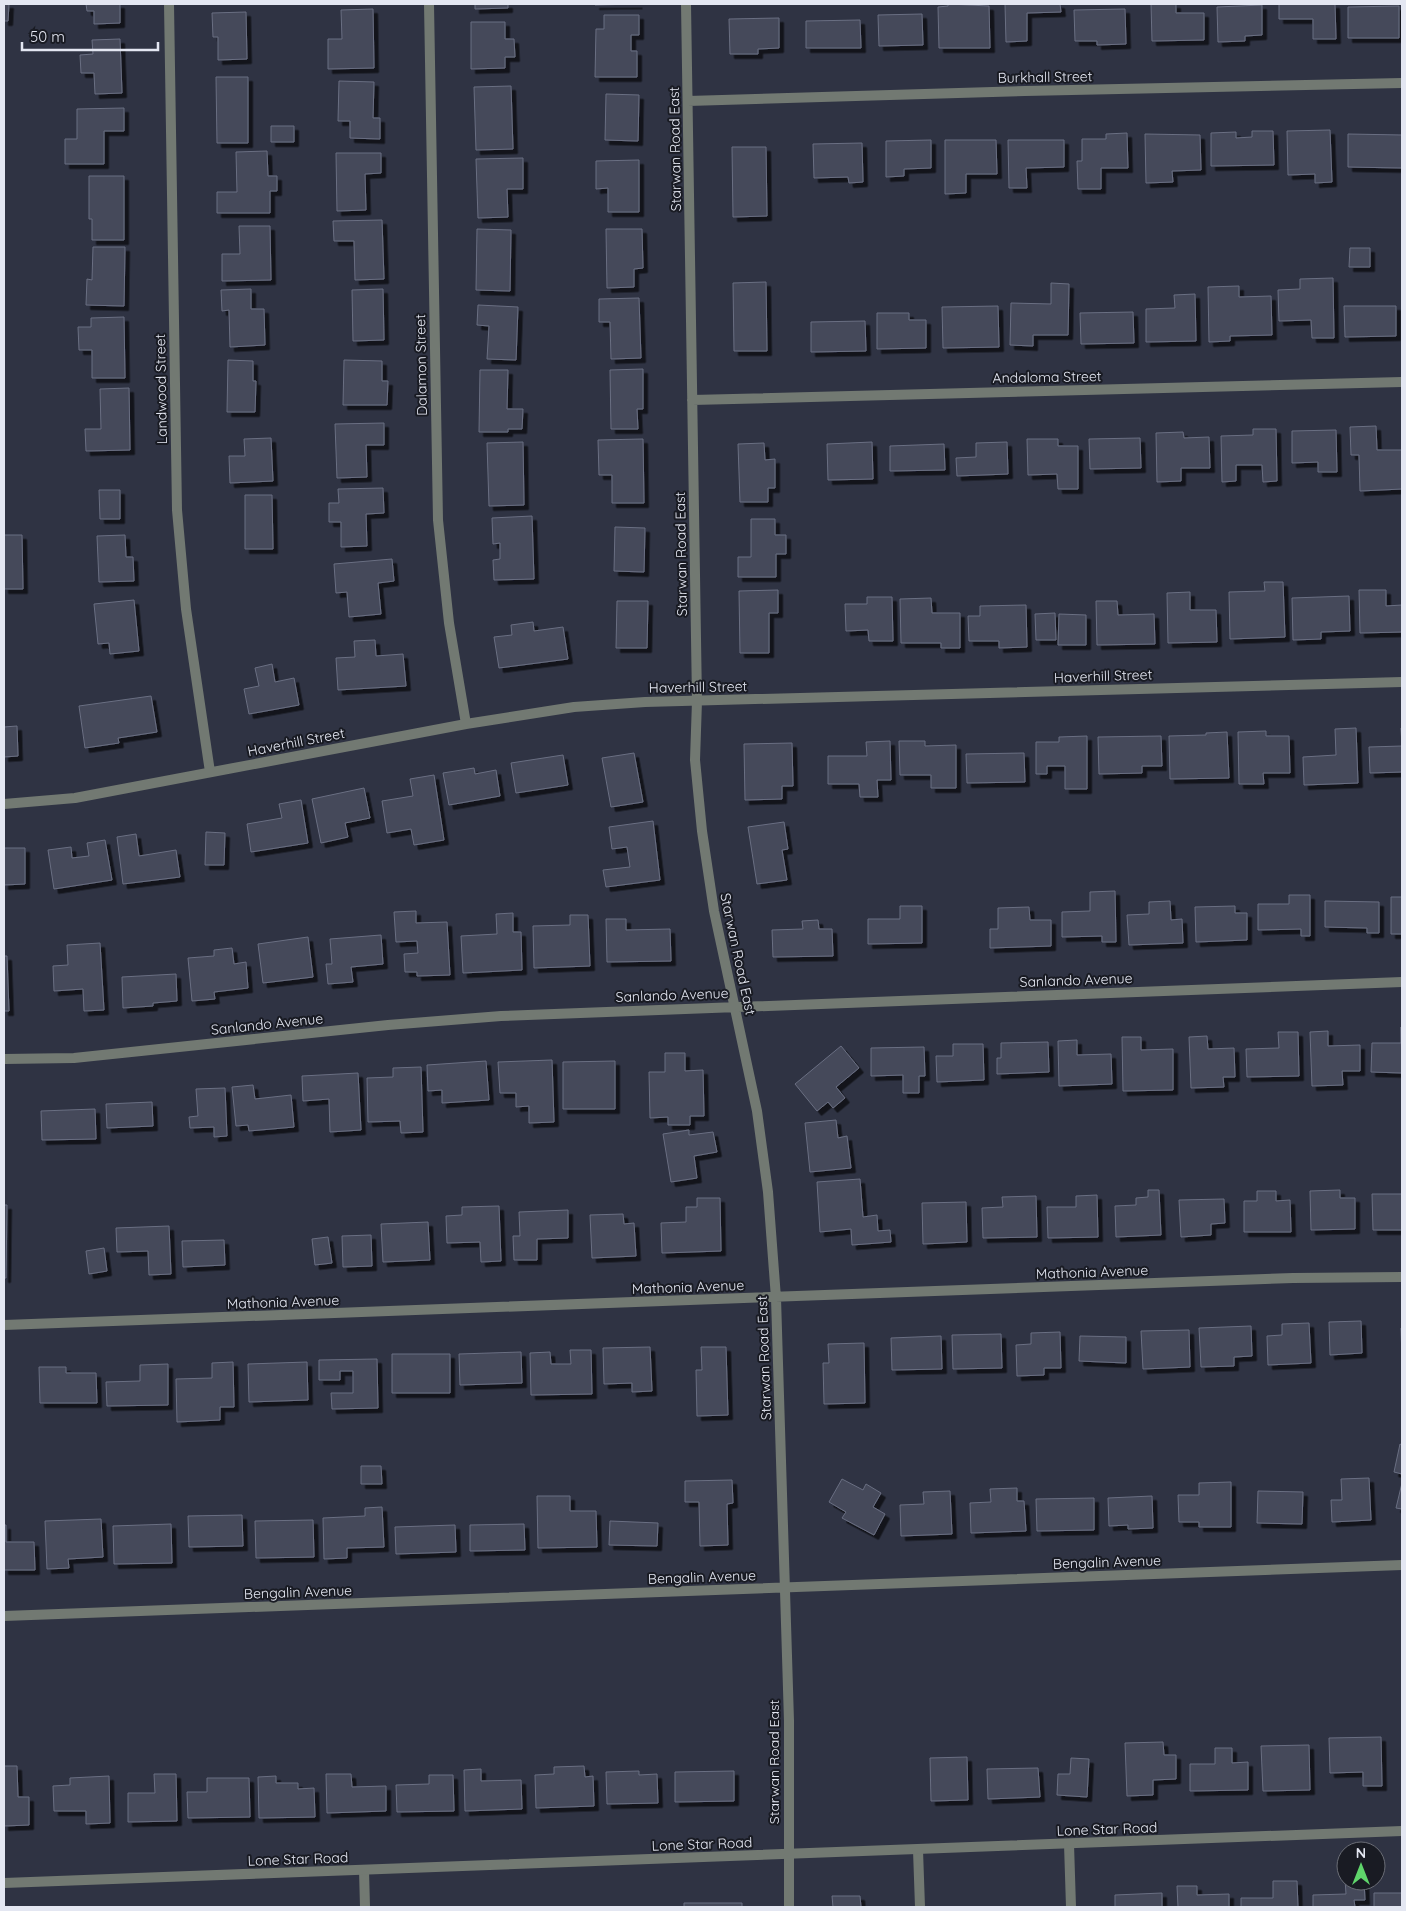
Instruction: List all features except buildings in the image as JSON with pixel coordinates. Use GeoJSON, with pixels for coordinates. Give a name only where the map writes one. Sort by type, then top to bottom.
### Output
{"type":"FeatureCollection","features":[{"type":"Feature","properties":{"kind":"street","name":"Landwood Street"},"geometry":{"type":"LineString","coordinates":[[170,4],[177,510],[186,609],[210,772]]}},
{"type":"Feature","properties":{"kind":"street","name":"Dalamon Street"},"geometry":{"type":"LineString","coordinates":[[429,4],[438,520],[449,623],[466,724]]}},
{"type":"Feature","properties":{"kind":"street","name":"Starwan Road East"},"geometry":{"type":"LineString","coordinates":[[686,4],[698,701],[695,760],[702,831],[714,911],[757,1111],[768,1192],[776,1298],[789,1721],[788,1907]]}},
{"type":"Feature","properties":{"kind":"street","name":"Burkhall Street"},"geometry":{"type":"LineString","coordinates":[[688,101],[1025,91],[1402,83]]}},
{"type":"Feature","properties":{"kind":"street","name":"Andaloma Street"},"geometry":{"type":"LineString","coordinates":[[692,400],[1402,382]]}},
{"type":"Feature","properties":{"kind":"street","name":"Haverhill Street"},"geometry":{"type":"LineString","coordinates":[[4,804],[75,798],[466,724],[574,707],[645,702],[1402,682]]}},
{"type":"Feature","properties":{"kind":"street","name":"Sanlando Avenue"},"geometry":{"type":"LineString","coordinates":[[4,1059],[74,1058],[388,1024],[501,1016],[1402,982]]}},
{"type":"Feature","properties":{"kind":"street","name":"Mathonia Avenue"},"geometry":{"type":"LineString","coordinates":[[4,1326],[1293,1278],[1402,1277]]}},
{"type":"Feature","properties":{"kind":"street","name":"Bengalin Avenue"},"geometry":{"type":"LineString","coordinates":[[4,1616],[1402,1565]]}},
{"type":"Feature","properties":{"kind":"street","name":"Lone Star Road"},"geometry":{"type":"LineString","coordinates":[[4,1883],[1402,1831]]}},
{"type":"Feature","properties":{"kind":"street"},"geometry":{"type":"LineString","coordinates":[[1070,1844],[1072,1907]]}},
{"type":"Feature","properties":{"kind":"street"},"geometry":{"type":"LineString","coordinates":[[918,1850],[920,1907]]}},
{"type":"Feature","properties":{"kind":"street"},"geometry":{"type":"LineString","coordinates":[[364,1870],[365,1907]]}}]}
